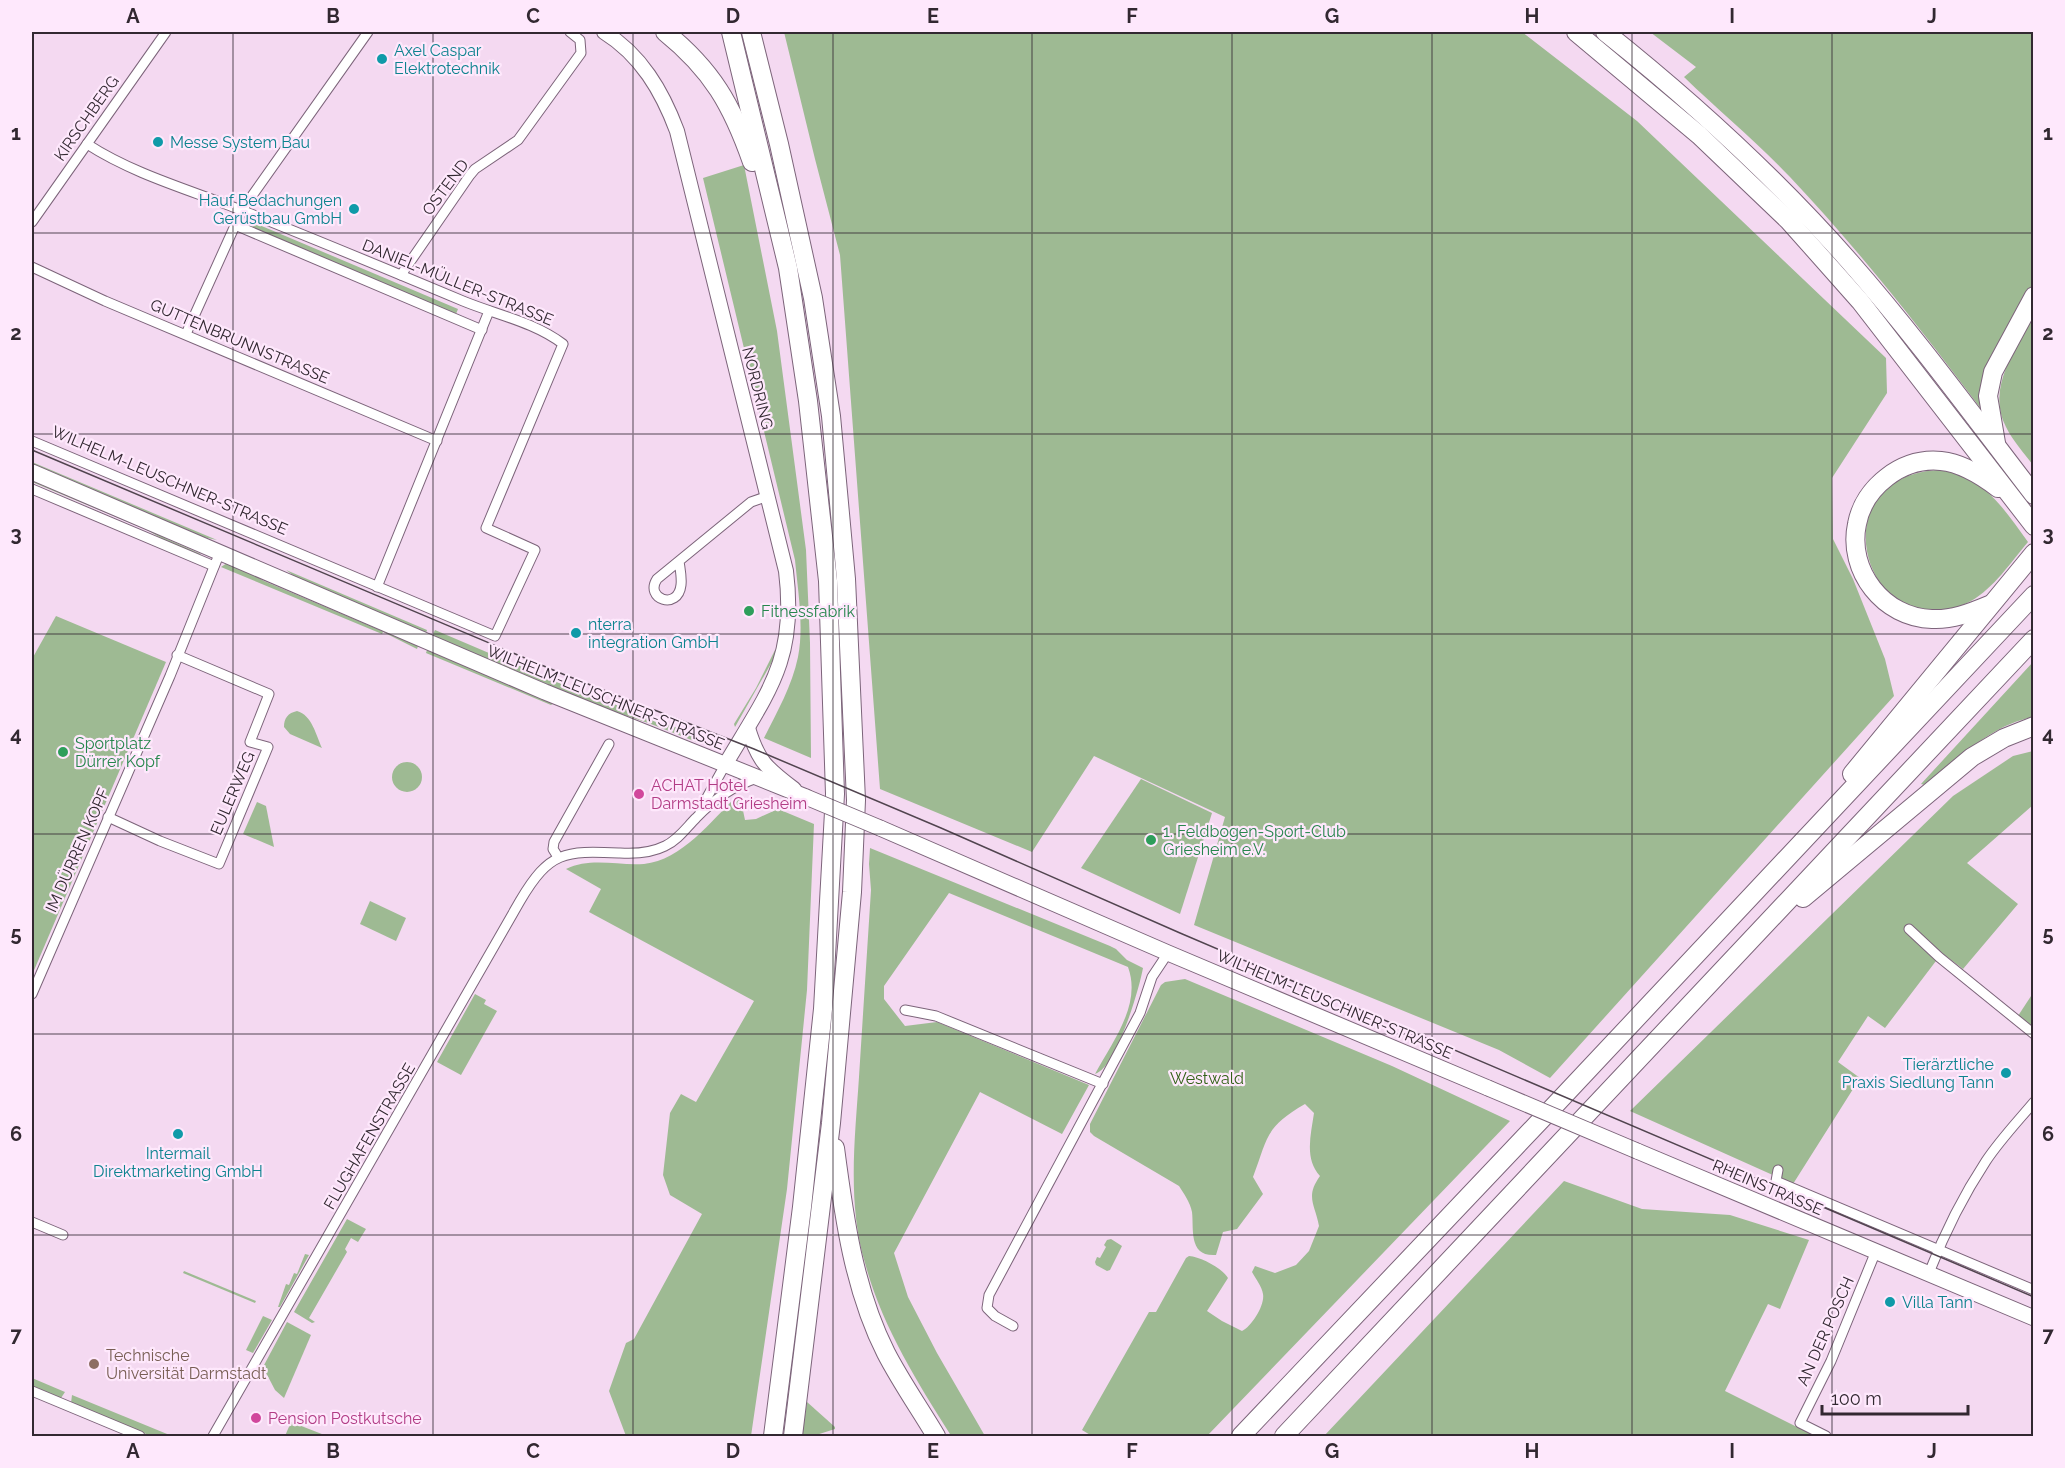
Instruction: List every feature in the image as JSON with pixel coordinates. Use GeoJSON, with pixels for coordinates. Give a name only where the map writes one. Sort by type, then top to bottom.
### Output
{"type":"FeatureCollection","features":[{"type":"Feature","properties":{"kind":"highway"},"geometry":{"type":"LineString","coordinates":[[665,32],[698,62],[725,98],[739,126],[788,268]]}},
{"type":"Feature","properties":{"kind":"highway"},"geometry":{"type":"LineString","coordinates":[[731,32],[788,268],[808,401],[828,581],[835,794],[823,1009],[802,1207],[773,1437]]}},
{"type":"Feature","properties":{"kind":"highway"},"geometry":{"type":"LineString","coordinates":[[751,32],[779,144],[813,298],[835,446],[846,579],[856,800],[852,892],[831,1123],[793,1437]]}},
{"type":"Feature","properties":{"kind":"highway"},"geometry":{"type":"LineString","coordinates":[[1576,32],[1700,135],[1796,228],[1860,301],[2034,526]]}},
{"type":"Feature","properties":{"kind":"highway"},"geometry":{"type":"LineString","coordinates":[[1605,32],[1736,143],[1797,204],[1885,302],[2031,491]]}},
{"type":"Feature","properties":{"kind":"highway"},"geometry":{"type":"LineString","coordinates":[[1997,447],[1989,408],[1990,383],[1999,360],[2034,296]]}},
{"type":"Feature","properties":{"kind":"highway"},"geometry":{"type":"LineString","coordinates":[[1989,605],[1962,616],[1942,619],[1918,618],[1896,610],[1876,594],[1863,574],[1857,555],[1856,525],[1869,496],[1883,480],[1904,467],[1929,461],[1941,461],[1967,468],[1987,479],[2015,502]]}},
{"type":"Feature","properties":{"kind":"highway"},"geometry":{"type":"LineString","coordinates":[[1810,835],[1857,768],[2034,553]]}},
{"type":"Feature","properties":{"kind":"highway"},"geometry":{"type":"LineString","coordinates":[[1241,1437],[2034,595]]}},
{"type":"Feature","properties":{"kind":"highway"},"geometry":{"type":"LineString","coordinates":[[1284,1437],[2034,639]]}},
{"type":"Feature","properties":{"kind":"highway"},"geometry":{"type":"LineString","coordinates":[[1746,945],[1972,757],[2004,738],[2034,726]]}},
{"type":"Feature","properties":{"kind":"highway"},"geometry":{"type":"LineString","coordinates":[[831,1123],[843,1208],[854,1264],[870,1314],[886,1353],[936,1437]]}},
{"type":"Feature","properties":{"kind":"main road","name":"NORDRING"},"geometry":{"type":"LineString","coordinates":[[604,32],[627,50],[652,78],[662,94],[677,131],[786,571],[789,623],[783,658],[764,702],[725,765]]}},
{"type":"Feature","properties":{"kind":"main road","name":"WILHELM-LEUSCHNER-STRASSE"},"geometry":{"type":"LineString","coordinates":[[32,472],[217,559],[806,797],[1482,1086]]}},
{"type":"Feature","properties":{"kind":"main road"},"geometry":{"type":"LineString","coordinates":[[748,728],[758,757],[773,773],[806,797]]}},
{"type":"Feature","properties":{"kind":"main road","name":"RHEINSTRASSE"},"geometry":{"type":"LineString","coordinates":[[1482,1086],[2034,1318]]}},
{"type":"Feature","properties":{"kind":"street","name":"KIRSCHBERG"},"geometry":{"type":"LineString","coordinates":[[32,222],[166,32]]}},
{"type":"Feature","properties":{"kind":"street"},"geometry":{"type":"LineString","coordinates":[[186,334],[242,210],[368,32]]}},
{"type":"Feature","properties":{"kind":"street","name":"OSTEND"},"geometry":{"type":"LineString","coordinates":[[401,275],[470,175],[484,162],[511,146],[523,133],[580,52],[580,40],[570,32]]}},
{"type":"Feature","properties":{"kind":"street","name":"DANIEL-MÜLLER-STRASSE"},"geometry":{"type":"LineString","coordinates":[[87,144],[111,158],[489,312],[538,328],[563,344],[486,525],[488,530],[535,550],[495,636]]}},
{"type":"Feature","properties":{"kind":"street","name":"DANIEL-MÜLLER-STRASSE"},"geometry":{"type":"LineString","coordinates":[[235,225],[482,330]]}},
{"type":"Feature","properties":{"kind":"street","name":"GUTTENBRUNNSTRASSE"},"geometry":{"type":"LineString","coordinates":[[32,267],[105,301],[437,441]]}},
{"type":"Feature","properties":{"kind":"street"},"geometry":{"type":"LineString","coordinates":[[377,587],[489,312]]}},
{"type":"Feature","properties":{"kind":"street","name":"WILHELM-LEUSCHNER-STRASSE"},"geometry":{"type":"LineString","coordinates":[[32,441],[495,636]]}},
{"type":"Feature","properties":{"kind":"street","name":"WILHELM-LEUSCHNER-STRASSE"},"geometry":{"type":"LineString","coordinates":[[32,489],[217,559]]}},
{"type":"Feature","properties":{"kind":"street"},"geometry":{"type":"LineString","coordinates":[[679,561],[751,502],[768,496]]}},
{"type":"Feature","properties":{"kind":"street","name":"IM DÜRREN KOPF"},"geometry":{"type":"LineString","coordinates":[[32,994],[217,559]]}},
{"type":"Feature","properties":{"kind":"street","name":"EULERWEG"},"geometry":{"type":"LineString","coordinates":[[108,817],[160,841],[219,864],[268,747],[250,742],[269,694],[177,655]]}},
{"type":"Feature","properties":{"kind":"street"},"geometry":{"type":"LineString","coordinates":[[609,744],[554,842],[553,849],[558,857],[583,852],[648,853],[669,844],[726,793],[757,778]]}},
{"type":"Feature","properties":{"kind":"street"},"geometry":{"type":"LineString","coordinates":[[694,820],[725,765]]}},
{"type":"Feature","properties":{"kind":"street","name":"FLUGHAFENSTRASSE"},"geometry":{"type":"LineString","coordinates":[[213,1437],[530,885],[547,864],[558,857]]}},
{"type":"Feature","properties":{"kind":"street"},"geometry":{"type":"LineString","coordinates":[[1909,929],[1939,957],[2034,1034]]}},
{"type":"Feature","properties":{"kind":"street"},"geometry":{"type":"LineString","coordinates":[[1012,1326],[987,1308],[989,1295],[1103,1084],[1140,1013],[1152,977],[1168,953]]}},
{"type":"Feature","properties":{"kind":"street"},"geometry":{"type":"LineString","coordinates":[[904,1010],[925,1013],[949,1021],[1103,1084]]}},
{"type":"Feature","properties":{"kind":"street"},"geometry":{"type":"LineString","coordinates":[[1929,1274],[1964,1196],[1988,1159],[2034,1102]]}},
{"type":"Feature","properties":{"kind":"street","name":"RHEINSTRASSE"},"geometry":{"type":"LineString","coordinates":[[1778,1170],[1776,1181],[2034,1290]]}},
{"type":"Feature","properties":{"kind":"street"},"geometry":{"type":"LineString","coordinates":[[32,1222],[63,1235]]}},
{"type":"Feature","properties":{"kind":"street","name":"AN DER POSCH"},"geometry":{"type":"LineString","coordinates":[[1826,1437],[1800,1423],[1830,1361],[1876,1251]]}},
{"type":"Feature","properties":{"kind":"street"},"geometry":{"type":"LineString","coordinates":[[32,1391],[140,1437]]}},
{"type":"Feature","properties":{"kind":"green space"},"geometry":{"type":"Polygon","coordinates":[[[784,32],[1522,32],[1637,121],[1886,358],[1887,393],[1832,478],[1833,539],[1853,579],[1885,659],[1894,696],[1550,1078],[1499,1050],[1194,925],[1225,817],[1094,756],[1032,852],[880,789],[840,255],[784,32]]]}},
{"type":"Feature","properties":{"kind":"green space"},"geometry":{"type":"Polygon","coordinates":[[[1650,32],[2033,32],[2033,287],[1982,392],[1981,409],[1889,290],[1816,205],[1764,151],[1684,77],[1696,67],[1650,32]]]}},
{"type":"Feature","properties":{"kind":"green space"},"geometry":{"type":"Polygon","coordinates":[[[744,165],[777,331],[806,550],[811,758],[764,738],[788,689],[798,657],[800,621],[795,560],[703,178],[744,165]]]}},
{"type":"Feature","properties":{"kind":"green space"},"geometry":{"type":"Polygon","coordinates":[[[251,224],[257,224],[458,309],[456,314],[250,227],[251,224]]]}},
{"type":"Feature","properties":{"kind":"green space"},"geometry":{"type":"Polygon","coordinates":[[[2033,315],[2033,465],[2006,427],[1999,398],[2006,369],[2033,315]]]}},
{"type":"Feature","properties":{"kind":"green space"},"geometry":{"type":"Polygon","coordinates":[[[32,462],[217,540],[198,536],[32,467],[32,462]]]}},
{"type":"Feature","properties":{"kind":"green space"},"geometry":{"type":"Polygon","coordinates":[[[1939,470],[1969,479],[1981,487],[2001,506],[2028,542],[2002,574],[1979,596],[1971,601],[1935,612],[1905,605],[1882,586],[1869,559],[1866,529],[1876,501],[1900,480],[1939,470]]]}},
{"type":"Feature","properties":{"kind":"green space"},"geometry":{"type":"Polygon","coordinates":[[[32,478],[139,523],[201,554],[32,482],[32,478]]]}},
{"type":"Feature","properties":{"kind":"green space"},"geometry":{"type":"Polygon","coordinates":[[[227,563],[418,646],[417,649],[383,632],[382,634],[221,567],[227,563]]]}},
{"type":"Feature","properties":{"kind":"green space"},"geometry":{"type":"Polygon","coordinates":[[[286,570],[427,630],[426,633],[298,579],[286,570]]]}},
{"type":"Feature","properties":{"kind":"green space"},"geometry":{"type":"Polygon","coordinates":[[[56,616],[166,662],[32,975],[32,659],[56,616]]]}},
{"type":"Feature","properties":{"kind":"green space"},"geometry":{"type":"Polygon","coordinates":[[[435,630],[576,690],[702,737],[699,743],[609,710],[432,636],[435,630]]]}},
{"type":"Feature","properties":{"kind":"green space"},"geometry":{"type":"Polygon","coordinates":[[[427,650],[554,703],[551,705],[426,653],[427,650]]]}},
{"type":"Feature","properties":{"kind":"green space"},"geometry":{"type":"Polygon","coordinates":[[[775,650],[777,651],[773,660],[735,727],[734,724],[775,650]]]}},
{"type":"Feature","properties":{"kind":"green space"},"geometry":{"type":"Polygon","coordinates":[[[2033,662],[2033,717],[2003,727],[1989,735],[1925,785],[1921,784],[2033,662]]]}},
{"type":"Feature","properties":{"kind":"green space"},"geometry":{"type":"Polygon","coordinates":[[[297,711],[310,721],[322,748],[290,734],[284,727],[287,716],[297,711]]]}},
{"type":"Feature","properties":{"kind":"green space"},"geometry":{"type":"Polygon","coordinates":[[[2033,751],[2033,805],[1967,863],[2018,904],[1963,969],[1910,929],[1939,957],[1885,1028],[1868,1016],[1838,1062],[1860,1078],[1793,1184],[1630,1111],[1953,796],[2013,756],[2033,751]]]}},
{"type":"Feature","properties":{"kind":"green space"},"geometry":{"type":"Polygon","coordinates":[[[407,762],[413,763],[421,771],[421,783],[413,791],[407,792],[401,791],[393,783],[392,777],[393,771],[401,763],[407,762]]]}},
{"type":"Feature","properties":{"kind":"green space","name":"1. Feldbogen-Sport-Club Griesheim e.V."},"geometry":{"type":"Polygon","coordinates":[[[1141,779],[1212,813],[1180,914],[1081,868],[1141,779]]]}},
{"type":"Feature","properties":{"kind":"green space"},"geometry":{"type":"Polygon","coordinates":[[[737,796],[741,801],[745,820],[756,819],[778,809],[814,824],[807,990],[787,1189],[751,1436],[626,1436],[609,1391],[626,1343],[634,1339],[702,1214],[670,1195],[663,1175],[670,1113],[681,1094],[696,1102],[754,1001],[589,912],[601,889],[566,869],[585,863],[644,864],[658,861],[695,838],[737,796]]]}},
{"type":"Feature","properties":{"kind":"green space"},"geometry":{"type":"Polygon","coordinates":[[[257,802],[266,806],[274,847],[243,834],[257,802]]]}},
{"type":"Feature","properties":{"kind":"green space"},"geometry":{"type":"Polygon","coordinates":[[[870,848],[1110,946],[1127,960],[1143,968],[1132,1010],[1118,1044],[1103,1069],[1095,1074],[1117,1036],[1128,1009],[1131,981],[1128,967],[949,893],[884,986],[884,999],[905,1026],[937,1022],[1089,1085],[1062,1134],[980,1092],[894,1253],[908,1297],[985,1436],[953,1436],[950,1434],[890,1331],[872,1286],[859,1240],[854,1170],[871,890],[870,848]]]}},
{"type":"Feature","properties":{"kind":"green space"},"geometry":{"type":"Polygon","coordinates":[[[370,901],[406,918],[396,941],[360,924],[370,901]]]}},
{"type":"Feature","properties":{"kind":"green space","name":"Westwald"},"geometry":{"type":"Polygon","coordinates":[[[1185,979],[1392,1066],[1510,1121],[1207,1436],[1092,1436],[1082,1430],[1149,1312],[1156,1312],[1186,1258],[1189,1256],[1205,1261],[1221,1270],[1228,1278],[1207,1311],[1242,1331],[1257,1315],[1263,1299],[1261,1289],[1252,1272],[1255,1266],[1275,1273],[1296,1265],[1309,1251],[1319,1226],[1312,1201],[1315,1183],[1320,1176],[1310,1154],[1314,1113],[1305,1104],[1282,1119],[1265,1142],[1253,1177],[1263,1194],[1237,1229],[1223,1232],[1216,1255],[1201,1252],[1197,1247],[1194,1241],[1191,1208],[1179,1186],[1090,1132],[1090,1124],[1161,985],[1165,982],[1185,979]]]}},
{"type":"Feature","properties":{"kind":"green space"},"geometry":{"type":"Polygon","coordinates":[[[2033,993],[2033,1034],[2016,1019],[2033,993]]]}},
{"type":"Feature","properties":{"kind":"green space"},"geometry":{"type":"Polygon","coordinates":[[[475,994],[486,1000],[484,1004],[497,1011],[461,1075],[437,1062],[475,994]]]}},
{"type":"Feature","properties":{"kind":"green space"},"geometry":{"type":"Polygon","coordinates":[[[1564,1181],[1642,1209],[1730,1215],[1809,1240],[1780,1309],[1768,1304],[1725,1391],[1815,1436],[1324,1436],[1564,1181]]]}},
{"type":"Feature","properties":{"kind":"green space"},"geometry":{"type":"Polygon","coordinates":[[[347,1219],[366,1229],[358,1242],[351,1238],[345,1249],[347,1252],[309,1318],[315,1322],[312,1323],[294,1312],[347,1219]]]}},
{"type":"Feature","properties":{"kind":"green space"},"geometry":{"type":"Polygon","coordinates":[[[1111,1239],[1122,1246],[1110,1270],[1107,1271],[1095,1262],[1106,1247],[1104,1245],[1107,1240],[1111,1239]]]}},
{"type":"Feature","properties":{"kind":"green space"},"geometry":{"type":"Polygon","coordinates":[[[305,1254],[309,1255],[278,1307],[286,1284],[289,1285],[294,1273],[297,1274],[305,1254]]]}},
{"type":"Feature","properties":{"kind":"green space"},"geometry":{"type":"Polygon","coordinates":[[[184,1271],[256,1301],[255,1303],[183,1273],[184,1271]]]}},
{"type":"Feature","properties":{"kind":"green space"},"geometry":{"type":"Polygon","coordinates":[[[263,1316],[272,1320],[253,1353],[246,1350],[263,1316]]]}},
{"type":"Feature","properties":{"kind":"green space"},"geometry":{"type":"Polygon","coordinates":[[[287,1322],[311,1335],[284,1398],[275,1390],[263,1367],[287,1322]]]}},
{"type":"Feature","properties":{"kind":"green space"},"geometry":{"type":"Polygon","coordinates":[[[32,1378],[65,1392],[61,1398],[32,1386],[32,1378]]]}},
{"type":"Feature","properties":{"kind":"green space"},"geometry":{"type":"Polygon","coordinates":[[[72,1395],[172,1436],[151,1436],[71,1403],[72,1395]]]}},
{"type":"Feature","properties":{"kind":"green space"},"geometry":{"type":"Polygon","coordinates":[[[807,1402],[835,1429],[813,1436],[802,1436],[807,1402]]]}},
{"type":"Feature","properties":{"kind":"green space"},"geometry":{"type":"Polygon","coordinates":[[[291,1422],[327,1436],[285,1436],[291,1422]]]}},
{"type":"Feature","properties":{"kind":"tram line"},"geometry":{"type":"LineString","coordinates":[[32,450],[565,675],[754,749],[941,828],[1180,933],[2034,1297]]}},
{"type":"Feature","properties":{"kind":"place","name":"Axel Caspar Elektrotechnik"},"geometry":{"type":"Point","coordinates":[382,59]}},
{"type":"Feature","properties":{"kind":"place","name":"Messe System Bau"},"geometry":{"type":"Point","coordinates":[158,142]}},
{"type":"Feature","properties":{"kind":"place","name":"Hauf Bedachungen Gerüstbau GmbH"},"geometry":{"type":"Point","coordinates":[354,209]}},
{"type":"Feature","properties":{"kind":"place","name":"Fitnessfabrik"},"geometry":{"type":"Point","coordinates":[749,611]}},
{"type":"Feature","properties":{"kind":"place","name":"nterra integration GmbH"},"geometry":{"type":"Point","coordinates":[576,633]}},
{"type":"Feature","properties":{"kind":"place","name":"Sportplatz Dürrer Kopf"},"geometry":{"type":"Point","coordinates":[63,752]}},
{"type":"Feature","properties":{"kind":"place","name":"ACHAT Hotel Darmstadt Griesheim"},"geometry":{"type":"Point","coordinates":[639,794]}},
{"type":"Feature","properties":{"kind":"place","name":"1. Feldbogen-Sport-Club Griesheim e.V."},"geometry":{"type":"Point","coordinates":[1151,840]}},
{"type":"Feature","properties":{"kind":"place","name":"Tierärztliche Praxis Siedlung Tann"},"geometry":{"type":"Point","coordinates":[2006,1073]}},
{"type":"Feature","properties":{"kind":"place","name":"Intermail Direktmarketing GmbH"},"geometry":{"type":"Point","coordinates":[178,1134]}},
{"type":"Feature","properties":{"kind":"place","name":"Villa Tann"},"geometry":{"type":"Point","coordinates":[1890,1302]}},
{"type":"Feature","properties":{"kind":"place","name":"Technische Universität Darmstadt"},"geometry":{"type":"Point","coordinates":[94,1364]}},
{"type":"Feature","properties":{"kind":"place","name":"Pension Postkutsche"},"geometry":{"type":"Point","coordinates":[256,1418]}}]}
